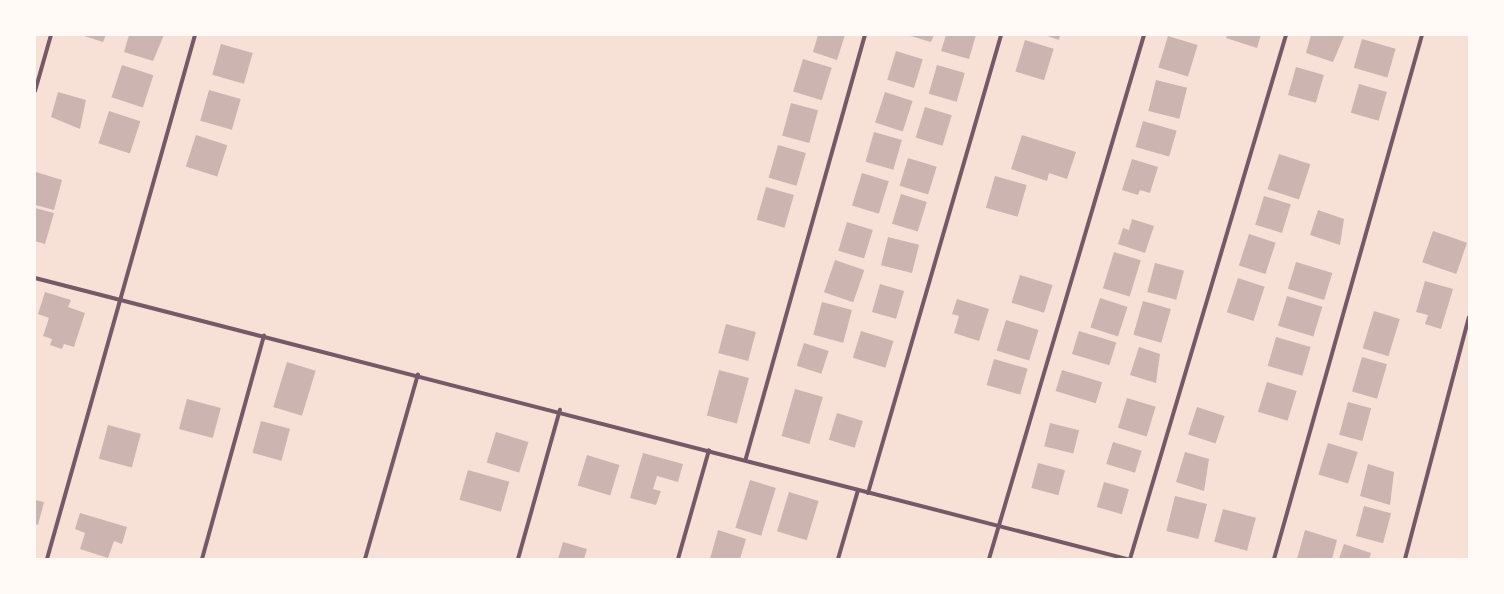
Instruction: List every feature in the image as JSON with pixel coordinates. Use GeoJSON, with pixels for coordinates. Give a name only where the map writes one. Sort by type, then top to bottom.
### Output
{"type":"FeatureCollection","features":[{"type":"Feature","properties":{"kind":"street"},"geometry":{"type":"LineString","coordinates":[[35,91],[51,35]]}},
{"type":"Feature","properties":{"kind":"street"},"geometry":{"type":"LineString","coordinates":[[47,559],[194,35]]}},
{"type":"Feature","properties":{"kind":"street"},"geometry":{"type":"LineString","coordinates":[[746,458],[864,35]]}},
{"type":"Feature","properties":{"kind":"street"},"geometry":{"type":"LineString","coordinates":[[868,493],[1001,35]]}},
{"type":"Feature","properties":{"kind":"street"},"geometry":{"type":"LineString","coordinates":[[989,559],[1144,35]]}},
{"type":"Feature","properties":{"kind":"street"},"geometry":{"type":"LineString","coordinates":[[1130,559],[1286,35]]}},
{"type":"Feature","properties":{"kind":"street"},"geometry":{"type":"LineString","coordinates":[[1274,559],[1422,35]]}},
{"type":"Feature","properties":{"kind":"street"},"geometry":{"type":"LineString","coordinates":[[35,278],[560,410],[709,450],[746,458],[998,528],[1127,559]]}},
{"type":"Feature","properties":{"kind":"street"},"geometry":{"type":"LineString","coordinates":[[1405,559],[1469,317]]}},
{"type":"Feature","properties":{"kind":"street"},"geometry":{"type":"LineString","coordinates":[[202,559],[264,335]]}},
{"type":"Feature","properties":{"kind":"street"},"geometry":{"type":"LineString","coordinates":[[365,559],[418,374]]}},
{"type":"Feature","properties":{"kind":"street"},"geometry":{"type":"LineString","coordinates":[[518,559],[560,410]]}},
{"type":"Feature","properties":{"kind":"street"},"geometry":{"type":"LineString","coordinates":[[678,559],[709,450]]}},
{"type":"Feature","properties":{"kind":"street"},"geometry":{"type":"LineString","coordinates":[[838,559],[858,490]]}},
{"type":"Feature","properties":{"kind":"building"},"geometry":{"type":"Polygon","coordinates":[[[81,35],[106,35],[103,42],[81,35]]]}},
{"type":"Feature","properties":{"kind":"building"},"geometry":{"type":"Polygon","coordinates":[[[129,35],[164,35],[153,61],[124,52],[129,35]]]}},
{"type":"Feature","properties":{"kind":"building"},"geometry":{"type":"Polygon","coordinates":[[[818,35],[845,35],[837,60],[813,52],[818,35]]]}},
{"type":"Feature","properties":{"kind":"building"},"geometry":{"type":"Polygon","coordinates":[[[907,35],[934,35],[931,42],[907,35]]]}},
{"type":"Feature","properties":{"kind":"building"},"geometry":{"type":"Polygon","coordinates":[[[946,35],[976,35],[969,59],[941,51],[946,35]]]}},
{"type":"Feature","properties":{"kind":"building"},"geometry":{"type":"Polygon","coordinates":[[[1044,35],[1060,35],[1059,40],[1044,35]]]}},
{"type":"Feature","properties":{"kind":"building"},"geometry":{"type":"Polygon","coordinates":[[[1227,35],[1261,35],[1257,48],[1226,38],[1227,35]]]}},
{"type":"Feature","properties":{"kind":"building"},"geometry":{"type":"Polygon","coordinates":[[[1311,35],[1344,36],[1333,62],[1306,53],[1311,35]]]}},
{"type":"Feature","properties":{"kind":"building"},"geometry":{"type":"Polygon","coordinates":[[[1168,36],[1198,45],[1188,77],[1158,68],[1168,36]]]}},
{"type":"Feature","properties":{"kind":"building"},"geometry":{"type":"Polygon","coordinates":[[[1362,39],[1396,49],[1387,77],[1354,68],[1362,39]]]}},
{"type":"Feature","properties":{"kind":"building"},"geometry":{"type":"Polygon","coordinates":[[[1025,40],[1054,49],[1044,80],[1015,72],[1025,40]]]}},
{"type":"Feature","properties":{"kind":"building"},"geometry":{"type":"Polygon","coordinates":[[[221,44],[253,53],[244,84],[212,75],[221,44]]]}},
{"type":"Feature","properties":{"kind":"building"},"geometry":{"type":"Polygon","coordinates":[[[896,51],[923,59],[914,88],[887,80],[896,51]]]}},
{"type":"Feature","properties":{"kind":"building"},"geometry":{"type":"Polygon","coordinates":[[[803,59],[832,68],[822,100],[793,92],[803,59]]]}},
{"type":"Feature","properties":{"kind":"building"},"geometry":{"type":"Polygon","coordinates":[[[122,65],[153,75],[143,108],[111,97],[122,65]]]}},
{"type":"Feature","properties":{"kind":"building"},"geometry":{"type":"Polygon","coordinates":[[[937,65],[965,73],[957,102],[929,94],[937,65]]]}},
{"type":"Feature","properties":{"kind":"building"},"geometry":{"type":"Polygon","coordinates":[[[1296,67],[1324,75],[1316,103],[1288,95],[1296,67]]]}},
{"type":"Feature","properties":{"kind":"building"},"geometry":{"type":"Polygon","coordinates":[[[1156,80],[1187,88],[1179,119],[1148,111],[1156,80]]]}},
{"type":"Feature","properties":{"kind":"building"},"geometry":{"type":"Polygon","coordinates":[[[1359,84],[1387,92],[1379,121],[1351,113],[1359,84]]]}},
{"type":"Feature","properties":{"kind":"building"},"geometry":{"type":"Polygon","coordinates":[[[209,90],[241,99],[232,130],[200,121],[209,90]]]}},
{"type":"Feature","properties":{"kind":"building"},"geometry":{"type":"Polygon","coordinates":[[[58,92],[86,100],[80,129],[51,117],[58,92]]]}},
{"type":"Feature","properties":{"kind":"building"},"geometry":{"type":"Polygon","coordinates":[[[885,92],[913,101],[903,131],[875,122],[885,92]]]}},
{"type":"Feature","properties":{"kind":"building"},"geometry":{"type":"Polygon","coordinates":[[[791,103],[818,110],[809,143],[782,136],[791,103]]]}},
{"type":"Feature","properties":{"kind":"building"},"geometry":{"type":"Polygon","coordinates":[[[925,107],[952,115],[942,146],[916,138],[925,107]]]}},
{"type":"Feature","properties":{"kind":"building"},"geometry":{"type":"Polygon","coordinates":[[[109,111],[140,121],[130,154],[98,143],[109,111]]]}},
{"type":"Feature","properties":{"kind":"building"},"geometry":{"type":"Polygon","coordinates":[[[1143,121],[1177,131],[1169,157],[1136,147],[1143,121]]]}},
{"type":"Feature","properties":{"kind":"building"},"geometry":{"type":"Polygon","coordinates":[[[874,132],[902,140],[893,170],[865,162],[874,132]]]}},
{"type":"Feature","properties":{"kind":"building"},"geometry":{"type":"Polygon","coordinates":[[[196,135],[227,145],[217,177],[186,166],[196,135]]]}},
{"type":"Feature","properties":{"kind":"building"},"geometry":{"type":"Polygon","coordinates":[[[1022,135],[1076,152],[1067,179],[1049,173],[1047,181],[1011,169],[1022,135]]]}},
{"type":"Feature","properties":{"kind":"building"},"geometry":{"type":"Polygon","coordinates":[[[778,145],[806,153],[797,186],[769,178],[778,145]]]}},
{"type":"Feature","properties":{"kind":"building"},"geometry":{"type":"Polygon","coordinates":[[[1279,154],[1310,164],[1299,199],[1268,189],[1279,154]]]}},
{"type":"Feature","properties":{"kind":"building"},"geometry":{"type":"Polygon","coordinates":[[[908,158],[937,167],[928,195],[900,186],[908,158]]]}},
{"type":"Feature","properties":{"kind":"building"},"geometry":{"type":"Polygon","coordinates":[[[1132,159],[1158,167],[1150,193],[1140,190],[1138,195],[1122,190],[1132,159]]]}},
{"type":"Feature","properties":{"kind":"building"},"geometry":{"type":"Polygon","coordinates":[[[36,172],[62,180],[54,210],[35,205],[36,172]]]}},
{"type":"Feature","properties":{"kind":"building"},"geometry":{"type":"Polygon","coordinates":[[[862,173],[889,181],[879,214],[852,206],[862,173]]]}},
{"type":"Feature","properties":{"kind":"building"},"geometry":{"type":"Polygon","coordinates":[[[995,176],[1027,185],[1018,217],[986,208],[995,176]]]}},
{"type":"Feature","properties":{"kind":"building"},"geometry":{"type":"Polygon","coordinates":[[[766,187],[794,195],[785,228],[757,220],[766,187]]]}},
{"type":"Feature","properties":{"kind":"building"},"geometry":{"type":"Polygon","coordinates":[[[901,194],[927,202],[918,232],[892,224],[901,194]]]}},
{"type":"Feature","properties":{"kind":"building"},"geometry":{"type":"Polygon","coordinates":[[[1264,196],[1291,204],[1282,233],[1255,225],[1264,196]]]}},
{"type":"Feature","properties":{"kind":"building"},"geometry":{"type":"Polygon","coordinates":[[[35,208],[54,213],[45,244],[35,241],[35,208]]]}},
{"type":"Feature","properties":{"kind":"building"},"geometry":{"type":"Polygon","coordinates":[[[1318,210],[1344,219],[1340,245],[1310,235],[1318,210]]]}},
{"type":"Feature","properties":{"kind":"building"},"geometry":{"type":"Polygon","coordinates":[[[1132,219],[1154,226],[1145,253],[1118,244],[1123,228],[1129,230],[1132,219]]]}},
{"type":"Feature","properties":{"kind":"building"},"geometry":{"type":"Polygon","coordinates":[[[847,222],[873,230],[864,259],[838,251],[847,222]]]}},
{"type":"Feature","properties":{"kind":"building"},"geometry":{"type":"Polygon","coordinates":[[[1433,231],[1467,243],[1456,274],[1422,262],[1433,231]]]}},
{"type":"Feature","properties":{"kind":"building"},"geometry":{"type":"Polygon","coordinates":[[[1249,234],[1276,243],[1265,274],[1239,265],[1249,234]]]}},
{"type":"Feature","properties":{"kind":"building"},"geometry":{"type":"Polygon","coordinates":[[[888,237],[919,245],[912,273],[881,265],[888,237]]]}},
{"type":"Feature","properties":{"kind":"building"},"geometry":{"type":"Polygon","coordinates":[[[1114,252],[1141,260],[1130,297],[1103,288],[1114,252]]]}},
{"type":"Feature","properties":{"kind":"building"},"geometry":{"type":"Polygon","coordinates":[[[835,260],[864,270],[853,302],[824,292],[835,260]]]}},
{"type":"Feature","properties":{"kind":"building"},"geometry":{"type":"Polygon","coordinates":[[[1296,262],[1332,273],[1324,300],[1288,289],[1296,262]]]}},
{"type":"Feature","properties":{"kind":"building"},"geometry":{"type":"Polygon","coordinates":[[[1155,263],[1184,271],[1176,300],[1147,292],[1155,263]]]}},
{"type":"Feature","properties":{"kind":"building"},"geometry":{"type":"Polygon","coordinates":[[[1020,275],[1053,285],[1044,313],[1012,303],[1020,275]]]}},
{"type":"Feature","properties":{"kind":"building"},"geometry":{"type":"Polygon","coordinates":[[[1238,278],[1265,287],[1254,321],[1227,312],[1238,278]]]}},
{"type":"Feature","properties":{"kind":"building"},"geometry":{"type":"Polygon","coordinates":[[[1425,281],[1453,289],[1441,329],[1425,324],[1428,315],[1416,312],[1425,281]]]}},
{"type":"Feature","properties":{"kind":"building"},"geometry":{"type":"Polygon","coordinates":[[[880,284],[904,291],[896,319],[872,312],[880,284]]]}},
{"type":"Feature","properties":{"kind":"building"},"geometry":{"type":"Polygon","coordinates":[[[45,292],[71,300],[68,307],[85,313],[74,347],[64,344],[62,349],[50,345],[52,339],[43,336],[49,318],[38,314],[45,292]]]}},
{"type":"Feature","properties":{"kind":"building"},"geometry":{"type":"Polygon","coordinates":[[[1287,296],[1322,307],[1313,336],[1278,326],[1287,296]]]}},
{"type":"Feature","properties":{"kind":"building"},"geometry":{"type":"Polygon","coordinates":[[[1100,298],[1128,307],[1118,336],[1090,327],[1100,298]]]}},
{"type":"Feature","properties":{"kind":"building"},"geometry":{"type":"Polygon","coordinates":[[[957,299],[989,309],[979,341],[954,333],[959,316],[952,314],[957,299]]]}},
{"type":"Feature","properties":{"kind":"building"},"geometry":{"type":"Polygon","coordinates":[[[1143,301],[1171,309],[1161,343],[1133,335],[1143,301]]]}},
{"type":"Feature","properties":{"kind":"building"},"geometry":{"type":"Polygon","coordinates":[[[822,302],[852,310],[843,343],[813,335],[822,302]]]}},
{"type":"Feature","properties":{"kind":"building"},"geometry":{"type":"Polygon","coordinates":[[[1374,311],[1400,319],[1388,356],[1363,348],[1374,311]]]}},
{"type":"Feature","properties":{"kind":"building"},"geometry":{"type":"Polygon","coordinates":[[[1006,320],[1039,330],[1029,361],[997,351],[1006,320]]]}},
{"type":"Feature","properties":{"kind":"building"},"geometry":{"type":"Polygon","coordinates":[[[726,324],[756,332],[748,361],[718,353],[726,324]]]}},
{"type":"Feature","properties":{"kind":"building"},"geometry":{"type":"Polygon","coordinates":[[[861,331],[894,341],[885,368],[853,358],[861,331]]]}},
{"type":"Feature","properties":{"kind":"building"},"geometry":{"type":"Polygon","coordinates":[[[1079,331],[1116,342],[1109,365],[1072,354],[1079,331]]]}},
{"type":"Feature","properties":{"kind":"building"},"geometry":{"type":"Polygon","coordinates":[[[1276,337],[1311,347],[1302,376],[1268,366],[1276,337]]]}},
{"type":"Feature","properties":{"kind":"building"},"geometry":{"type":"Polygon","coordinates":[[[804,343],[829,351],[821,374],[797,366],[804,343]]]}},
{"type":"Feature","properties":{"kind":"building"},"geometry":{"type":"Polygon","coordinates":[[[1139,347],[1160,354],[1156,383],[1130,375],[1139,347]]]}},
{"type":"Feature","properties":{"kind":"building"},"geometry":{"type":"Polygon","coordinates":[[[1362,357],[1387,364],[1377,399],[1352,392],[1362,357]]]}},
{"type":"Feature","properties":{"kind":"building"},"geometry":{"type":"Polygon","coordinates":[[[994,359],[1028,369],[1020,395],[987,385],[994,359]]]}},
{"type":"Feature","properties":{"kind":"building"},"geometry":{"type":"Polygon","coordinates":[[[287,362],[316,371],[302,416],[273,407],[287,362]]]}},
{"type":"Feature","properties":{"kind":"building"},"geometry":{"type":"Polygon","coordinates":[[[719,370],[749,378],[737,423],[707,415],[719,370]]]}},
{"type":"Feature","properties":{"kind":"building"},"geometry":{"type":"Polygon","coordinates":[[[1062,370],[1102,382],[1096,403],[1056,391],[1062,370]]]}},
{"type":"Feature","properties":{"kind":"building"},"geometry":{"type":"Polygon","coordinates":[[[1267,382],[1297,391],[1288,421],[1258,412],[1267,382]]]}},
{"type":"Feature","properties":{"kind":"building"},"geometry":{"type":"Polygon","coordinates":[[[795,389],[823,397],[809,444],[781,436],[795,389]]]}},
{"type":"Feature","properties":{"kind":"building"},"geometry":{"type":"Polygon","coordinates":[[[1127,398],[1156,407],[1147,436],[1118,428],[1127,398]]]}},
{"type":"Feature","properties":{"kind":"building"},"geometry":{"type":"Polygon","coordinates":[[[187,399],[221,408],[213,438],[179,429],[187,399]]]}},
{"type":"Feature","properties":{"kind":"building"},"geometry":{"type":"Polygon","coordinates":[[[1348,402],[1371,408],[1362,441],[1339,435],[1348,402]]]}},
{"type":"Feature","properties":{"kind":"building"},"geometry":{"type":"Polygon","coordinates":[[[1197,407],[1225,416],[1216,444],[1188,435],[1197,407]]]}},
{"type":"Feature","properties":{"kind":"building"},"geometry":{"type":"Polygon","coordinates":[[[837,413],[863,421],[855,448],[829,440],[837,413]]]}},
{"type":"Feature","properties":{"kind":"building"},"geometry":{"type":"Polygon","coordinates":[[[261,421],[290,429],[281,461],[252,453],[261,421]]]}},
{"type":"Feature","properties":{"kind":"building"},"geometry":{"type":"Polygon","coordinates":[[[1050,423],[1079,430],[1073,454],[1044,446],[1050,423]]]}},
{"type":"Feature","properties":{"kind":"building"},"geometry":{"type":"Polygon","coordinates":[[[108,425],[141,434],[132,468],[99,459],[108,425]]]}},
{"type":"Feature","properties":{"kind":"building"},"geometry":{"type":"Polygon","coordinates":[[[496,432],[529,442],[519,473],[487,463],[496,432]]]}},
{"type":"Feature","properties":{"kind":"building"},"geometry":{"type":"Polygon","coordinates":[[[1113,442],[1142,451],[1135,473],[1106,464],[1113,442]]]}},
{"type":"Feature","properties":{"kind":"building"},"geometry":{"type":"Polygon","coordinates":[[[1328,443],[1358,452],[1348,484],[1318,475],[1328,443]]]}},
{"type":"Feature","properties":{"kind":"building"},"geometry":{"type":"Polygon","coordinates":[[[1185,452],[1209,459],[1204,491],[1176,482],[1185,452]]]}},
{"type":"Feature","properties":{"kind":"building"},"geometry":{"type":"Polygon","coordinates":[[[643,453],[683,464],[678,482],[657,476],[653,489],[661,491],[656,505],[630,498],[643,453]]]}},
{"type":"Feature","properties":{"kind":"building"},"geometry":{"type":"Polygon","coordinates":[[[587,455],[620,465],[610,496],[578,486],[587,455]]]}},
{"type":"Feature","properties":{"kind":"building"},"geometry":{"type":"Polygon","coordinates":[[[1038,463],[1065,470],[1058,495],[1031,488],[1038,463]]]}},
{"type":"Feature","properties":{"kind":"building"},"geometry":{"type":"Polygon","coordinates":[[[1368,464],[1394,472],[1390,505],[1360,496],[1368,464]]]}},
{"type":"Feature","properties":{"kind":"building"},"geometry":{"type":"Polygon","coordinates":[[[468,470],[509,482],[501,512],[459,500],[468,470]]]}},
{"type":"Feature","properties":{"kind":"building"},"geometry":{"type":"Polygon","coordinates":[[[750,480],[776,488],[761,536],[735,528],[750,480]]]}},
{"type":"Feature","properties":{"kind":"building"},"geometry":{"type":"Polygon","coordinates":[[[1104,482],[1129,489],[1122,514],[1097,507],[1104,482]]]}},
{"type":"Feature","properties":{"kind":"building"},"geometry":{"type":"Polygon","coordinates":[[[789,492],[819,501],[807,540],[777,531],[789,492]]]}},
{"type":"Feature","properties":{"kind":"building"},"geometry":{"type":"Polygon","coordinates":[[[1175,496],[1207,504],[1198,539],[1166,531],[1175,496]]]}},
{"type":"Feature","properties":{"kind":"building"},"geometry":{"type":"Polygon","coordinates":[[[35,500],[44,502],[38,525],[35,524],[35,500]]]}},
{"type":"Feature","properties":{"kind":"building"},"geometry":{"type":"Polygon","coordinates":[[[1364,506],[1391,513],[1383,543],[1356,536],[1364,506]]]}},
{"type":"Feature","properties":{"kind":"building"},"geometry":{"type":"Polygon","coordinates":[[[1223,509],[1256,518],[1247,551],[1214,542],[1223,509]]]}},
{"type":"Feature","properties":{"kind":"building"},"geometry":{"type":"Polygon","coordinates":[[[80,513],[127,527],[122,544],[114,541],[108,558],[80,549],[85,533],[75,529],[80,513]]]}},
{"type":"Feature","properties":{"kind":"building"},"geometry":{"type":"Polygon","coordinates":[[[718,530],[746,539],[740,559],[710,559],[718,530]]]}},
{"type":"Feature","properties":{"kind":"building"},"geometry":{"type":"Polygon","coordinates":[[[1305,530],[1337,540],[1332,559],[1297,559],[1305,530]]]}},
{"type":"Feature","properties":{"kind":"building"},"geometry":{"type":"Polygon","coordinates":[[[563,542],[587,549],[584,559],[558,559],[563,542]]]}},
{"type":"Feature","properties":{"kind":"building"},"geometry":{"type":"Polygon","coordinates":[[[1344,544],[1371,553],[1369,559],[1339,559],[1344,544]]]}}]}
